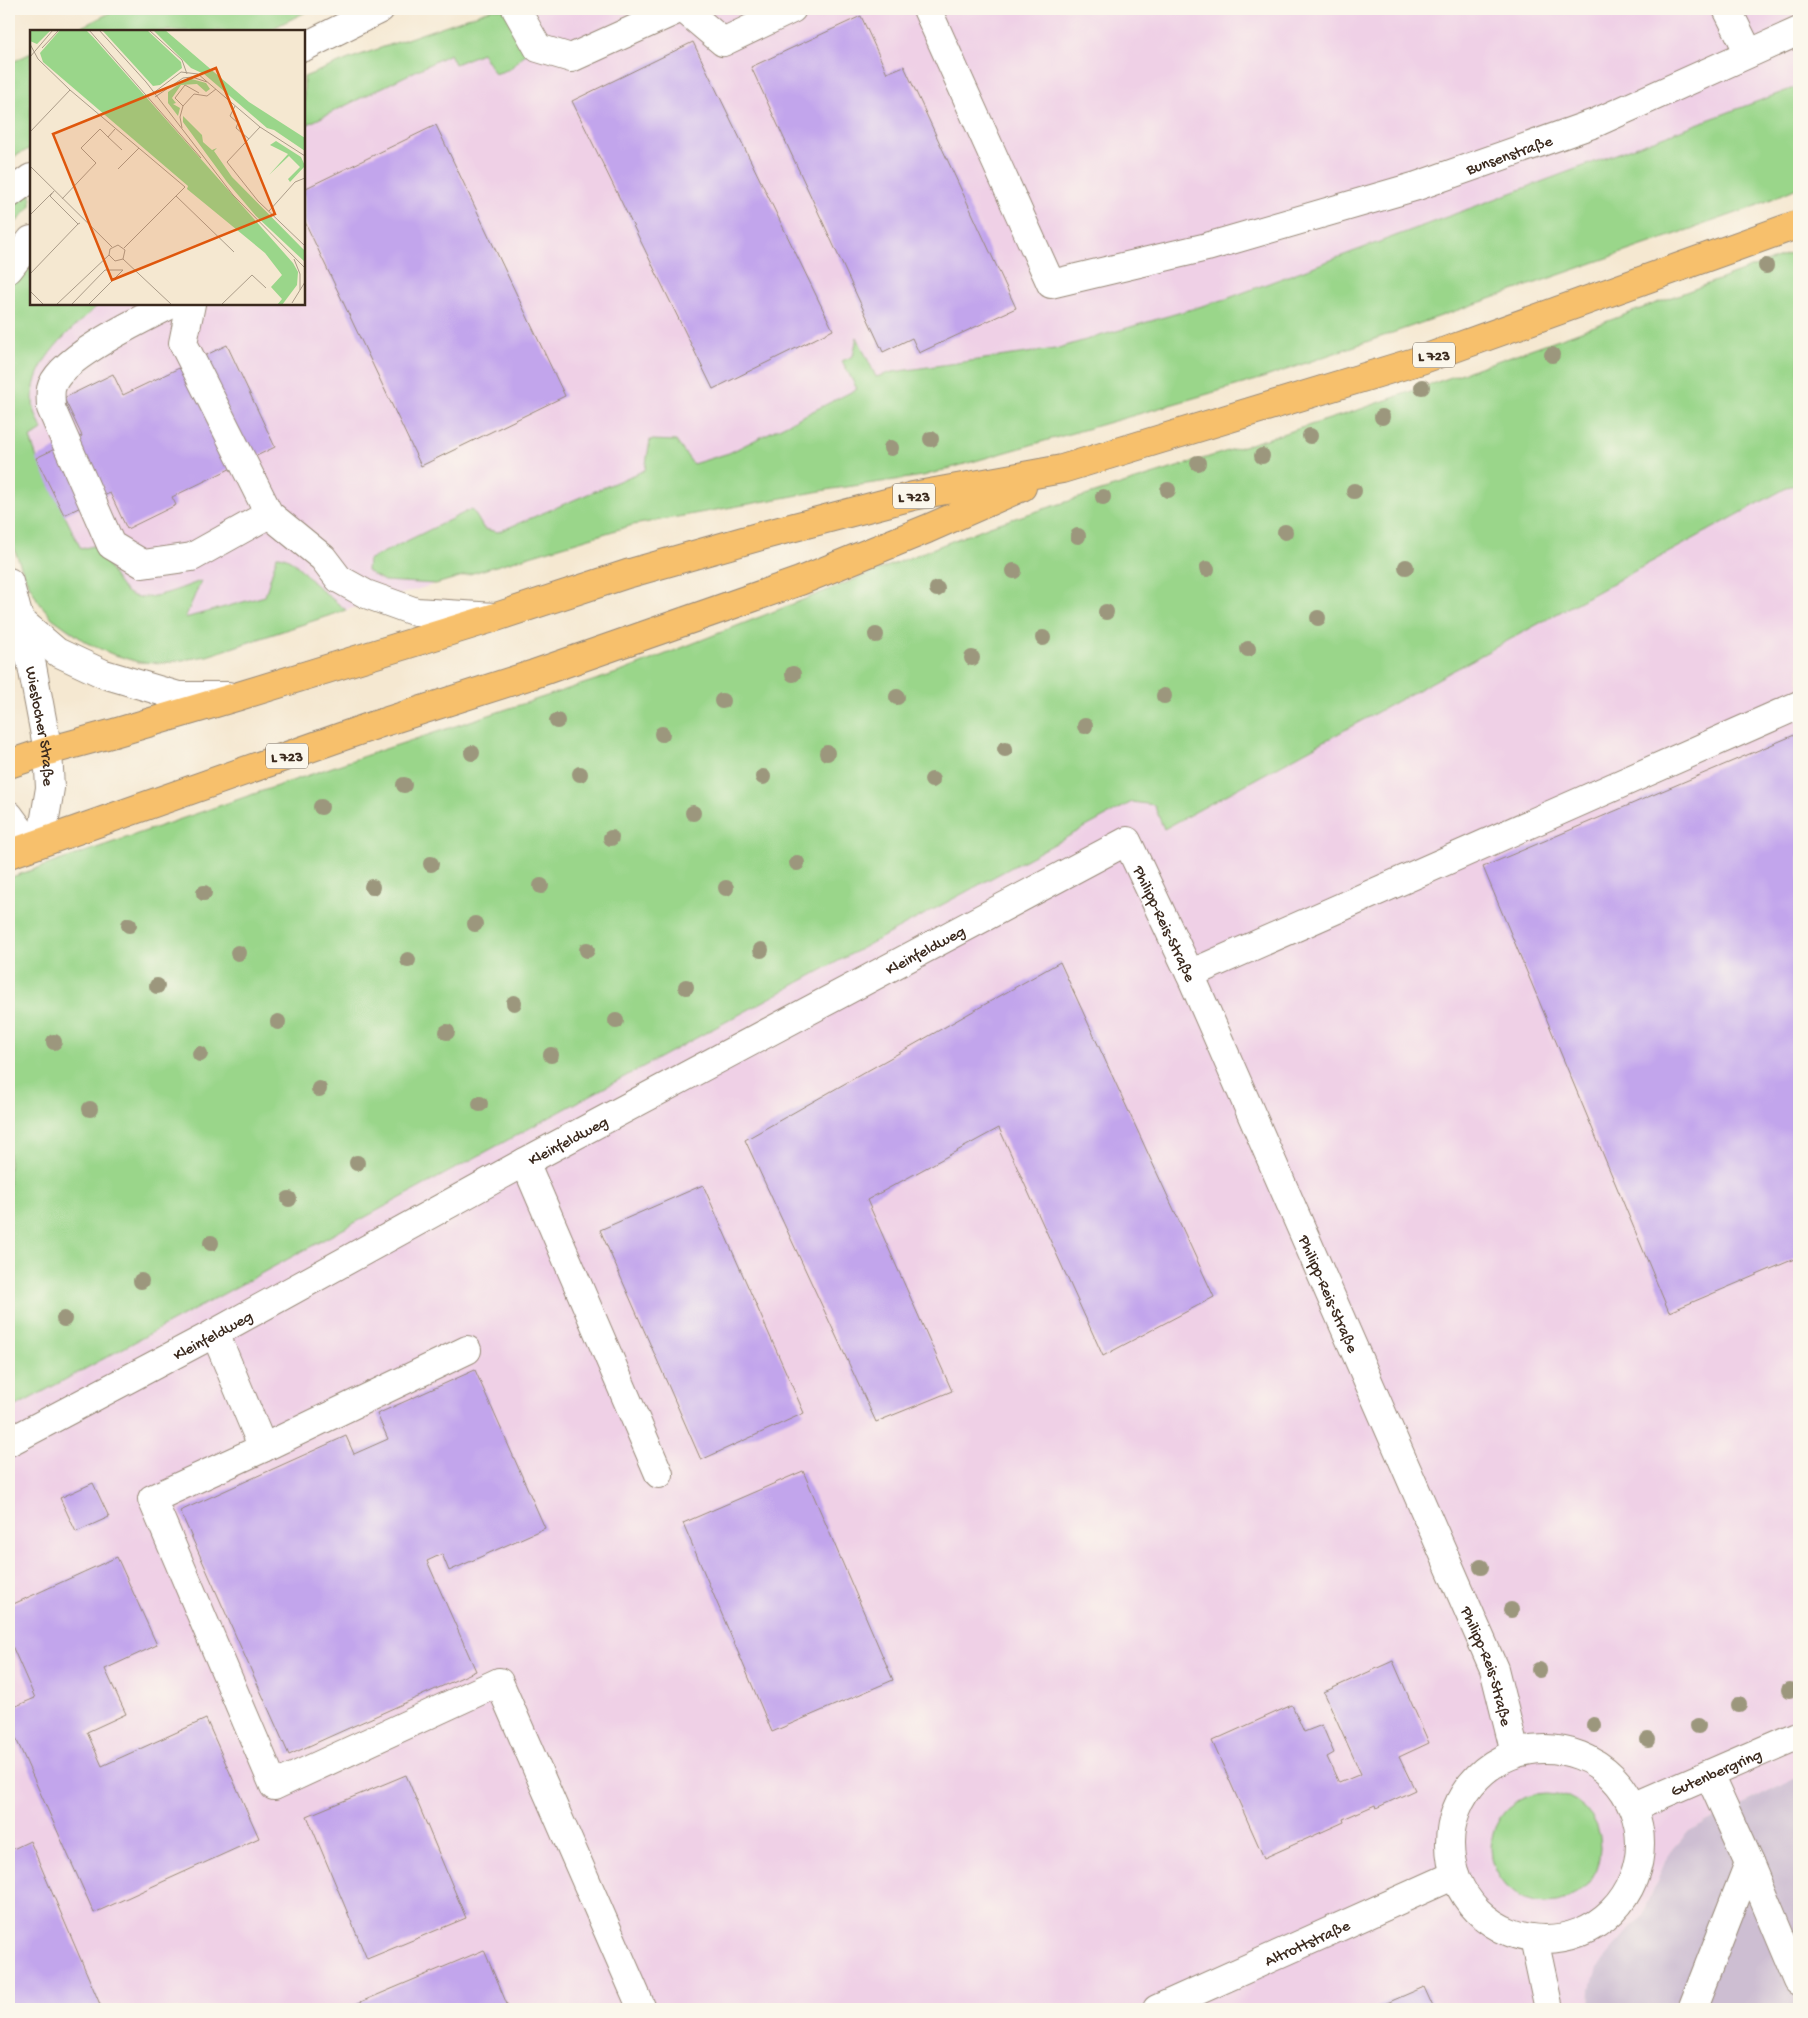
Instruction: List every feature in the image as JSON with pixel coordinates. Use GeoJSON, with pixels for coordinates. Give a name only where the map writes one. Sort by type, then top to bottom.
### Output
{"type":"FeatureCollection","features":[{"type":"Feature","properties":{"kind":"main road","name":"L 723"},"geometry":{"type":"LineString","coordinates":[[9,764],[48,751],[114,734],[496,617],[627,574],[913,496],[1062,469],[1420,360],[1799,224]]}},
{"type":"Feature","properties":{"kind":"main road","name":"L 723"},"geometry":{"type":"LineString","coordinates":[[9,854],[375,725],[534,674],[800,581],[927,529],[1062,469]]}},
{"type":"Feature","properties":{"kind":"street"},"geometry":{"type":"LineString","coordinates":[[305,46],[380,9]]}},
{"type":"Feature","properties":{"kind":"street"},"geometry":{"type":"LineString","coordinates":[[516,9],[538,48],[571,58],[679,9]]}},
{"type":"Feature","properties":{"kind":"street"},"geometry":{"type":"LineString","coordinates":[[684,9],[724,42],[792,9]]}},
{"type":"Feature","properties":{"kind":"street","name":"Bunsenstraße"},"geometry":{"type":"LineString","coordinates":[[927,9],[1051,284],[1207,247],[1417,186],[1595,123],[1799,31]]}},
{"type":"Feature","properties":{"kind":"street"},"geometry":{"type":"LineString","coordinates":[[1727,9],[1749,53]]}},
{"type":"Feature","properties":{"kind":"street"},"geometry":{"type":"LineString","coordinates":[[9,194],[30,179]]}},
{"type":"Feature","properties":{"kind":"street"},"geometry":{"type":"LineString","coordinates":[[9,268],[30,241]]}},
{"type":"Feature","properties":{"kind":"street"},"geometry":{"type":"LineString","coordinates":[[170,305],[99,343],[67,364],[51,387],[51,408],[65,444],[93,501],[111,545],[143,564],[192,557],[269,514]]}},
{"type":"Feature","properties":{"kind":"street"},"geometry":{"type":"LineString","coordinates":[[191,305],[183,342],[269,514],[323,558],[339,579],[366,594],[416,612],[496,617]]}},
{"type":"Feature","properties":{"kind":"street","name":"Wieslocher Straße"},"geometry":{"type":"LineString","coordinates":[[9,582],[32,666],[48,751],[50,788],[38,843]]}},
{"type":"Feature","properties":{"kind":"street"},"geometry":{"type":"LineString","coordinates":[[21,621],[57,652],[104,674],[178,696],[239,696]]}},
{"type":"Feature","properties":{"kind":"street"},"geometry":{"type":"LineString","coordinates":[[1190,974],[1799,705]]}},
{"type":"Feature","properties":{"kind":"street"},"geometry":{"type":"LineString","coordinates":[[9,814],[20,830],[38,843]]}},
{"type":"Feature","properties":{"kind":"street","name":"Philipp-Reis-Straße"},"geometry":{"type":"LineString","coordinates":[[1127,841],[1190,974],[1494,1668],[1515,1753]]}},
{"type":"Feature","properties":{"kind":"street","name":"Kleinfeldweg"},"geometry":{"type":"LineString","coordinates":[[9,1442],[215,1333],[525,1162],[1127,841]]}},
{"type":"Feature","properties":{"kind":"street"},"geometry":{"type":"LineString","coordinates":[[525,1162],[659,1474]]}},
{"type":"Feature","properties":{"kind":"street"},"geometry":{"type":"LineString","coordinates":[[215,1333],[263,1448]]}},
{"type":"Feature","properties":{"kind":"street"},"geometry":{"type":"LineString","coordinates":[[467,1350],[152,1499],[274,1786],[500,1682],[642,2009]]}},
{"type":"Feature","properties":{"kind":"street","name":"Gutenbergring"},"geometry":{"type":"LineString","coordinates":[[1633,1807],[1799,1735]]}},
{"type":"Feature","properties":{"kind":"street"},"geometry":{"type":"LineString","coordinates":[[1543,1748],[1571,1752],[1597,1764],[1618,1782],[1633,1807],[1640,1839],[1637,1872],[1622,1901],[1598,1924],[1568,1937],[1534,1939],[1508,1933],[1485,1919],[1467,1899],[1454,1875],[1450,1838],[1460,1802],[1482,1772],[1515,1753],[1543,1748]]}},
{"type":"Feature","properties":{"kind":"street"},"geometry":{"type":"LineString","coordinates":[[1709,1775],[1749,1863],[1799,1982]]}},
{"type":"Feature","properties":{"kind":"street"},"geometry":{"type":"LineString","coordinates":[[1692,2009],[1749,1863]]}},
{"type":"Feature","properties":{"kind":"street","name":"Altrottstraße"},"geometry":{"type":"LineString","coordinates":[[1157,2009],[1454,1875]]}},
{"type":"Feature","properties":{"kind":"street"},"geometry":{"type":"LineString","coordinates":[[1534,1939],[1549,2009]]}},
{"type":"Feature","properties":{"kind":"shaded area"},"geometry":{"type":"Polygon","coordinates":[[[493,9],[1799,9],[1799,86],[1226,299],[1055,349],[436,584],[346,610],[207,656],[164,663],[138,662],[87,643],[52,618],[38,601],[26,579],[9,536],[9,287],[30,305],[305,305],[305,77],[349,59],[493,9]]]}},
{"type":"Feature","properties":{"kind":"shaded area"},"geometry":{"type":"Polygon","coordinates":[[[1799,481],[1799,1776],[1689,1831],[1667,1856],[1643,1915],[1622,1941],[1591,1988],[1590,2009],[9,2009],[9,1410],[1132,802],[1154,805],[1165,829],[1799,481]]]}},
{"type":"Feature","properties":{"kind":"shaded area"},"geometry":{"type":"Polygon","coordinates":[[[1799,1776],[1799,2009],[1590,2009],[1591,1988],[1597,1967],[1643,1915],[1667,1856],[1689,1831],[1799,1776]]]}},
{"type":"Feature","properties":{"kind":"green space"},"geometry":{"type":"Polygon","coordinates":[[[118,9],[312,9],[269,30],[75,30],[118,9]]]}},
{"type":"Feature","properties":{"kind":"green space"},"geometry":{"type":"Polygon","coordinates":[[[493,9],[516,9],[535,42],[510,69],[495,74],[482,53],[455,64],[450,54],[305,126],[305,77],[349,59],[493,9]]]}},
{"type":"Feature","properties":{"kind":"green space"},"geometry":{"type":"Polygon","coordinates":[[[30,54],[30,148],[15,156],[9,162],[9,64],[30,54]]]}},
{"type":"Feature","properties":{"kind":"green space"},"geometry":{"type":"Polygon","coordinates":[[[1799,86],[1799,187],[1751,208],[1260,379],[923,476],[832,489],[633,525],[436,584],[384,581],[367,571],[368,560],[472,509],[484,529],[498,532],[645,470],[650,440],[676,441],[693,464],[729,453],[857,389],[842,361],[853,356],[857,337],[876,377],[893,372],[1055,349],[1226,299],[1799,86]]]}},
{"type":"Feature","properties":{"kind":"green space"},"geometry":{"type":"Polygon","coordinates":[[[30,188],[30,207],[9,230],[9,203],[30,188]]]}},
{"type":"Feature","properties":{"kind":"green space"},"geometry":{"type":"Polygon","coordinates":[[[1799,250],[1799,481],[1164,829],[1154,805],[1132,802],[9,1410],[9,878],[379,751],[623,671],[990,526],[1361,409],[1573,334],[1799,250]]]}},
{"type":"Feature","properties":{"kind":"green space"},"geometry":{"type":"Polygon","coordinates":[[[30,257],[30,305],[98,305],[55,346],[39,372],[34,386],[33,404],[42,430],[30,438],[37,458],[81,549],[97,545],[121,587],[131,595],[138,597],[156,596],[201,581],[185,618],[265,596],[277,556],[289,559],[346,610],[207,656],[164,663],[138,662],[112,654],[87,643],[52,618],[38,601],[26,579],[9,536],[9,287],[30,257]]]}},
{"type":"Feature","properties":{"kind":"green space"},"geometry":{"type":"Polygon","coordinates":[[[1546,1793],[1567,1797],[1585,1809],[1597,1827],[1601,1848],[1597,1869],[1585,1887],[1567,1899],[1546,1903],[1525,1899],[1507,1887],[1495,1869],[1491,1848],[1495,1827],[1507,1809],[1525,1797],[1546,1793]]]}},
{"type":"Feature","properties":{"kind":"building"},"geometry":{"type":"Polygon","coordinates":[[[861,16],[887,73],[904,66],[1016,308],[919,353],[912,338],[883,352],[751,67],[861,16]]]}},
{"type":"Feature","properties":{"kind":"building"},"geometry":{"type":"Polygon","coordinates":[[[693,42],[833,330],[713,389],[572,101],[693,42]]]}},
{"type":"Feature","properties":{"kind":"building"},"geometry":{"type":"Polygon","coordinates":[[[436,125],[565,396],[421,466],[305,222],[305,189],[436,125]]]}},
{"type":"Feature","properties":{"kind":"building"},"geometry":{"type":"Polygon","coordinates":[[[227,345],[275,447],[172,497],[176,505],[127,529],[110,493],[64,515],[36,458],[82,436],[64,398],[113,374],[123,395],[227,345]]]}},
{"type":"Feature","properties":{"kind":"building"},"geometry":{"type":"Polygon","coordinates":[[[1799,733],[1799,1257],[1669,1312],[1483,867],[1799,733]]]}},
{"type":"Feature","properties":{"kind":"building"},"geometry":{"type":"Polygon","coordinates":[[[1060,962],[1214,1297],[1103,1356],[999,1128],[867,1200],[952,1391],[876,1422],[745,1140],[1060,962]]]}},
{"type":"Feature","properties":{"kind":"building"},"geometry":{"type":"Polygon","coordinates":[[[703,1185],[804,1413],[701,1460],[600,1230],[703,1185]]]}},
{"type":"Feature","properties":{"kind":"building"},"geometry":{"type":"Polygon","coordinates":[[[475,1370],[545,1528],[449,1571],[442,1554],[427,1561],[476,1671],[289,1755],[180,1511],[346,1436],[354,1454],[388,1439],[377,1414],[475,1370]]]}},
{"type":"Feature","properties":{"kind":"building"},"geometry":{"type":"Polygon","coordinates":[[[803,1471],[893,1680],[772,1732],[683,1523],[803,1471]]]}},
{"type":"Feature","properties":{"kind":"building"},"geometry":{"type":"Polygon","coordinates":[[[93,1483],[109,1517],[76,1532],[60,1498],[93,1483]]]}},
{"type":"Feature","properties":{"kind":"building"},"geometry":{"type":"Polygon","coordinates":[[[117,1557],[157,1645],[105,1669],[126,1714],[87,1732],[102,1766],[206,1719],[259,1838],[94,1913],[9,1723],[9,1709],[35,1698],[9,1639],[9,1606],[117,1557]]]}},
{"type":"Feature","properties":{"kind":"building"},"geometry":{"type":"Polygon","coordinates":[[[1393,1661],[1429,1743],[1399,1757],[1415,1790],[1376,1808],[1375,1805],[1343,1819],[1344,1822],[1264,1858],[1212,1741],[1292,1705],[1304,1732],[1322,1725],[1334,1753],[1327,1757],[1339,1783],[1361,1774],[1324,1692],[1393,1661]]]}},
{"type":"Feature","properties":{"kind":"building"},"geometry":{"type":"Polygon","coordinates":[[[406,1775],[466,1918],[367,1959],[307,1816],[406,1775]]]}},
{"type":"Feature","properties":{"kind":"building"},"geometry":{"type":"Polygon","coordinates":[[[30,1841],[102,2009],[9,2009],[9,1851],[30,1841]]]}},
{"type":"Feature","properties":{"kind":"building"},"geometry":{"type":"Polygon","coordinates":[[[484,1950],[509,2009],[344,2009],[484,1950]]]}},
{"type":"Feature","properties":{"kind":"building"},"geometry":{"type":"Polygon","coordinates":[[[1424,1987],[1434,2009],[1373,2009],[1424,1987]]]}}]}
